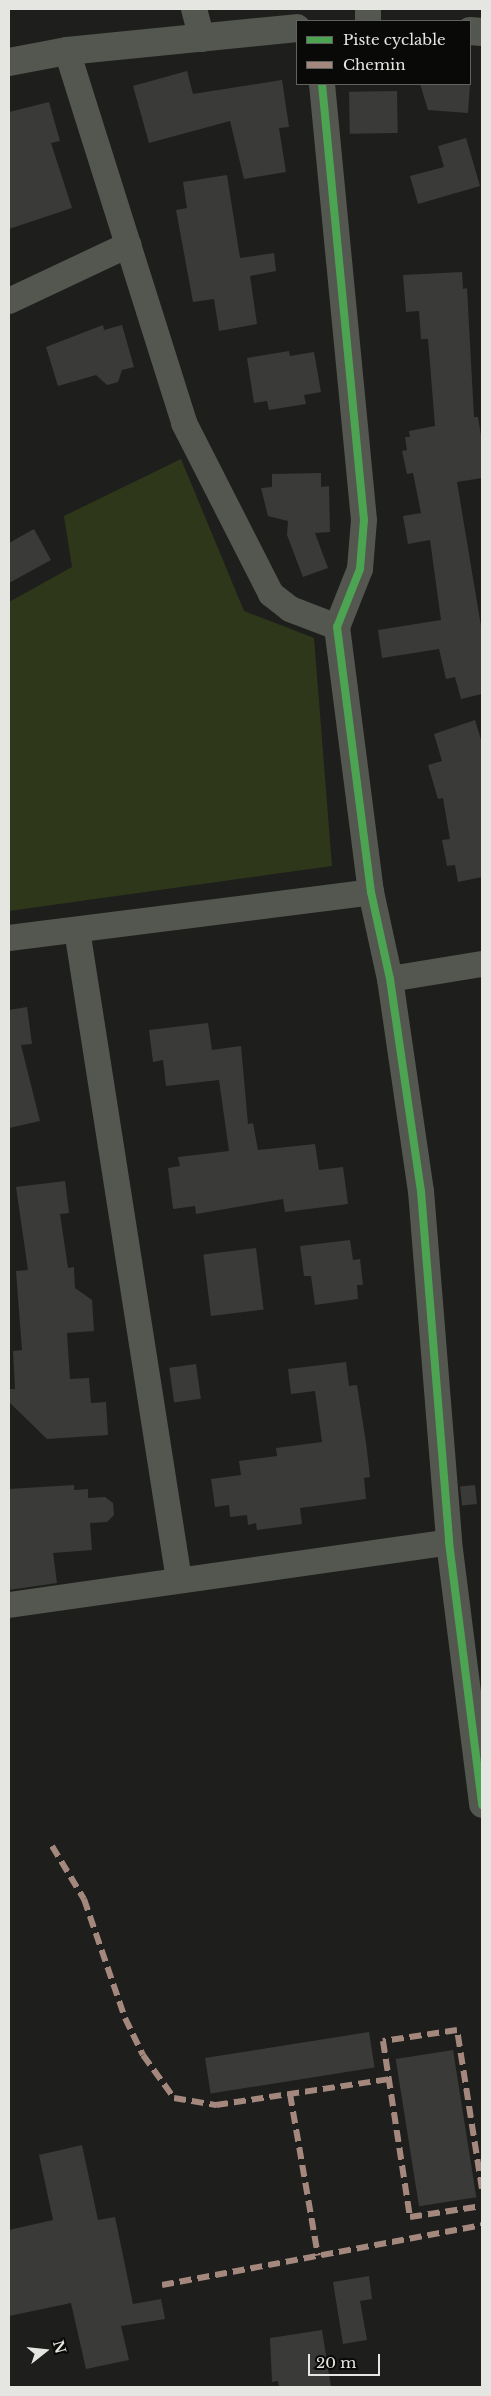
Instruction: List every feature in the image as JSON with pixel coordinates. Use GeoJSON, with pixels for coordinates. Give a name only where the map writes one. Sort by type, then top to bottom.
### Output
{"type":"FeatureCollection","features":[{"type":"Feature","properties":{"kind":"street"},"geometry":{"type":"LineString","coordinates":[[194,9],[202,39]]}},
{"type":"Feature","properties":{"kind":"street"},"geometry":{"type":"LineString","coordinates":[[9,62],[67,51],[296,28]]}},
{"type":"Feature","properties":{"kind":"street"},"geometry":{"type":"LineString","coordinates":[[67,51],[184,423],[271,594],[290,609],[337,627]]}},
{"type":"Feature","properties":{"kind":"street"},"geometry":{"type":"LineString","coordinates":[[322,85],[364,520],[360,569],[337,627],[371,892],[390,979],[421,1190],[449,1542],[473,1636],[482,1805]]}},
{"type":"Feature","properties":{"kind":"street"},"geometry":{"type":"LineString","coordinates":[[9,301],[128,245]]}},
{"type":"Feature","properties":{"kind":"street"},"geometry":{"type":"LineString","coordinates":[[9,938],[371,892]]}},
{"type":"Feature","properties":{"kind":"street"},"geometry":{"type":"LineString","coordinates":[[77,930],[179,1580]]}},
{"type":"Feature","properties":{"kind":"street"},"geometry":{"type":"LineString","coordinates":[[390,979],[482,964]]}},
{"type":"Feature","properties":{"kind":"street"},"geometry":{"type":"LineString","coordinates":[[9,1605],[449,1542]]}},
{"type":"Feature","properties":{"kind":"green space"},"geometry":{"type":"Polygon","coordinates":[[[181,459],[244,611],[314,638],[332,866],[9,911],[9,602],[72,567],[64,516],[181,459]]]}},
{"type":"Feature","properties":{"kind":"building"},"geometry":{"type":"Polygon","coordinates":[[[187,71],[193,94],[282,80],[289,127],[279,128],[286,172],[244,179],[230,121],[149,143],[133,86],[187,71]]]}},
{"type":"Feature","properties":{"kind":"building"},"geometry":{"type":"Polygon","coordinates":[[[420,85],[470,85],[468,113],[428,110],[420,85]]]}},
{"type":"Feature","properties":{"kind":"building"},"geometry":{"type":"Polygon","coordinates":[[[397,91],[398,133],[350,134],[349,92],[397,91]]]}},
{"type":"Feature","properties":{"kind":"building"},"geometry":{"type":"Polygon","coordinates":[[[49,102],[60,141],[51,143],[72,208],[9,229],[9,112],[49,102]]]}},
{"type":"Feature","properties":{"kind":"building"},"geometry":{"type":"Polygon","coordinates":[[[466,138],[480,186],[418,204],[410,176],[444,167],[438,146],[466,138]]]}},
{"type":"Feature","properties":{"kind":"building"},"geometry":{"type":"Polygon","coordinates":[[[227,175],[240,258],[274,253],[276,271],[250,276],[257,324],[219,331],[214,299],[193,302],[176,210],[187,208],[183,182],[227,175]]]}},
{"type":"Feature","properties":{"kind":"building"},"geometry":{"type":"Polygon","coordinates":[[[462,272],[463,289],[467,288],[474,417],[478,417],[482,442],[482,478],[457,482],[482,632],[482,694],[461,699],[455,677],[446,679],[439,649],[382,658],[378,630],[441,620],[430,540],[408,544],[403,516],[421,513],[413,473],[407,474],[402,451],[407,450],[405,437],[410,437],[409,431],[435,426],[428,339],[421,339],[419,311],[406,312],[403,275],[462,272]]]}},
{"type":"Feature","properties":{"kind":"building"},"geometry":{"type":"Polygon","coordinates":[[[103,325],[104,330],[122,325],[134,367],[122,370],[118,382],[107,385],[96,375],[58,386],[46,347],[103,325]]]}},
{"type":"Feature","properties":{"kind":"building"},"geometry":{"type":"Polygon","coordinates":[[[289,351],[290,356],[314,352],[321,392],[304,395],[306,404],[269,410],[267,401],[254,403],[247,358],[289,351]]]}},
{"type":"Feature","properties":{"kind":"building"},"geometry":{"type":"Polygon","coordinates":[[[321,473],[321,487],[329,486],[330,532],[315,533],[328,568],[303,577],[287,535],[288,521],[268,516],[261,488],[272,487],[272,474],[321,473]]]}},
{"type":"Feature","properties":{"kind":"building"},"geometry":{"type":"Polygon","coordinates":[[[34,529],[51,560],[9,583],[9,543],[34,529]]]}},
{"type":"Feature","properties":{"kind":"building"},"geometry":{"type":"Polygon","coordinates":[[[475,720],[482,743],[482,877],[458,882],[455,865],[447,866],[442,840],[450,839],[443,798],[438,799],[428,765],[442,761],[434,734],[475,720]]]}},
{"type":"Feature","properties":{"kind":"building"},"geometry":{"type":"Polygon","coordinates":[[[27,1007],[32,1044],[21,1045],[40,1121],[9,1128],[9,1010],[27,1007]]]}},
{"type":"Feature","properties":{"kind":"building"},"geometry":{"type":"Polygon","coordinates":[[[208,1023],[212,1050],[241,1046],[248,1124],[253,1123],[258,1150],[315,1144],[319,1170],[343,1167],[348,1204],[285,1212],[283,1199],[196,1214],[195,1206],[173,1209],[168,1168],[180,1166],[178,1157],[229,1151],[219,1080],[166,1086],[163,1060],[153,1062],[149,1030],[208,1023]]]}},
{"type":"Feature","properties":{"kind":"building"},"geometry":{"type":"Polygon","coordinates":[[[65,1181],[69,1213],[60,1214],[68,1268],[74,1267],[75,1288],[92,1300],[94,1331],[67,1333],[70,1379],[89,1378],[91,1403],[106,1402],[108,1435],[47,1439],[9,1402],[9,1389],[15,1389],[13,1351],[22,1350],[16,1271],[28,1270],[16,1187],[65,1181]]]}},
{"type":"Feature","properties":{"kind":"building"},"geometry":{"type":"Polygon","coordinates":[[[350,1240],[353,1260],[360,1259],[363,1285],[357,1285],[358,1299],[315,1305],[311,1276],[304,1276],[300,1246],[350,1240]]]}},
{"type":"Feature","properties":{"kind":"building"},"geometry":{"type":"Polygon","coordinates":[[[256,1248],[264,1310],[211,1316],[203,1254],[256,1248]]]}},
{"type":"Feature","properties":{"kind":"building"},"geometry":{"type":"Polygon","coordinates":[[[346,1362],[349,1386],[357,1385],[366,1443],[370,1477],[364,1478],[366,1499],[300,1508],[302,1524],[257,1530],[256,1523],[248,1525],[247,1515],[230,1517],[229,1505],[215,1507],[211,1479],[241,1475],[239,1461],[277,1456],[276,1448],[322,1442],[315,1391],[291,1394],[288,1369],[346,1362]]]}},
{"type":"Feature","properties":{"kind":"building"},"geometry":{"type":"Polygon","coordinates":[[[196,1364],[201,1399],[174,1402],[169,1368],[196,1364]]]}},
{"type":"Feature","properties":{"kind":"building"},"geometry":{"type":"Polygon","coordinates":[[[74,1485],[74,1490],[88,1489],[88,1498],[105,1497],[113,1503],[114,1515],[107,1522],[90,1523],[92,1550],[53,1553],[57,1583],[9,1590],[9,1489],[74,1485]]]}},
{"type":"Feature","properties":{"kind":"building"},"geometry":{"type":"Polygon","coordinates":[[[475,1485],[477,1504],[462,1505],[460,1487],[475,1485]]]}},
{"type":"Feature","properties":{"kind":"building"},"geometry":{"type":"Polygon","coordinates":[[[369,2032],[375,2068],[211,2094],[205,2058],[369,2032]]]}},
{"type":"Feature","properties":{"kind":"building"},"geometry":{"type":"Polygon","coordinates":[[[453,2050],[476,2197],[419,2206],[396,2059],[453,2050]]]}},
{"type":"Feature","properties":{"kind":"building"},"geometry":{"type":"Polygon","coordinates":[[[82,2145],[98,2220],[115,2217],[133,2304],[161,2299],[165,2319],[121,2326],[129,2360],[86,2369],[71,2303],[9,2316],[9,2230],[53,2220],[39,2155],[82,2145]]]}},
{"type":"Feature","properties":{"kind":"building"},"geometry":{"type":"Polygon","coordinates":[[[369,2276],[372,2299],[360,2301],[367,2340],[343,2344],[333,2282],[369,2276]]]}},
{"type":"Feature","properties":{"kind":"building"},"geometry":{"type":"Polygon","coordinates":[[[322,2330],[331,2387],[279,2387],[278,2381],[272,2382],[270,2338],[322,2330]]]}},
{"type":"Feature","properties":{"kind":"marked path"},"geometry":{"type":"LineString","coordinates":[[52,1846],[84,1899],[125,2018],[143,2055],[174,2098],[216,2105],[389,2079]]}},
{"type":"Feature","properties":{"kind":"marked path"},"geometry":{"type":"LineString","coordinates":[[482,2189],[457,2030],[383,2041],[410,2217],[482,2206]]}},
{"type":"Feature","properties":{"kind":"marked path"},"geometry":{"type":"LineString","coordinates":[[290,2094],[318,2256]]}},
{"type":"Feature","properties":{"kind":"marked path"},"geometry":{"type":"LineString","coordinates":[[162,2285],[482,2225]]}},
{"type":"Feature","properties":{"kind":"cycle path"},"geometry":{"type":"LineString","coordinates":[[322,85],[364,520],[360,569],[337,627],[371,892],[390,979],[421,1191],[449,1542],[482,1805]]}}]}
